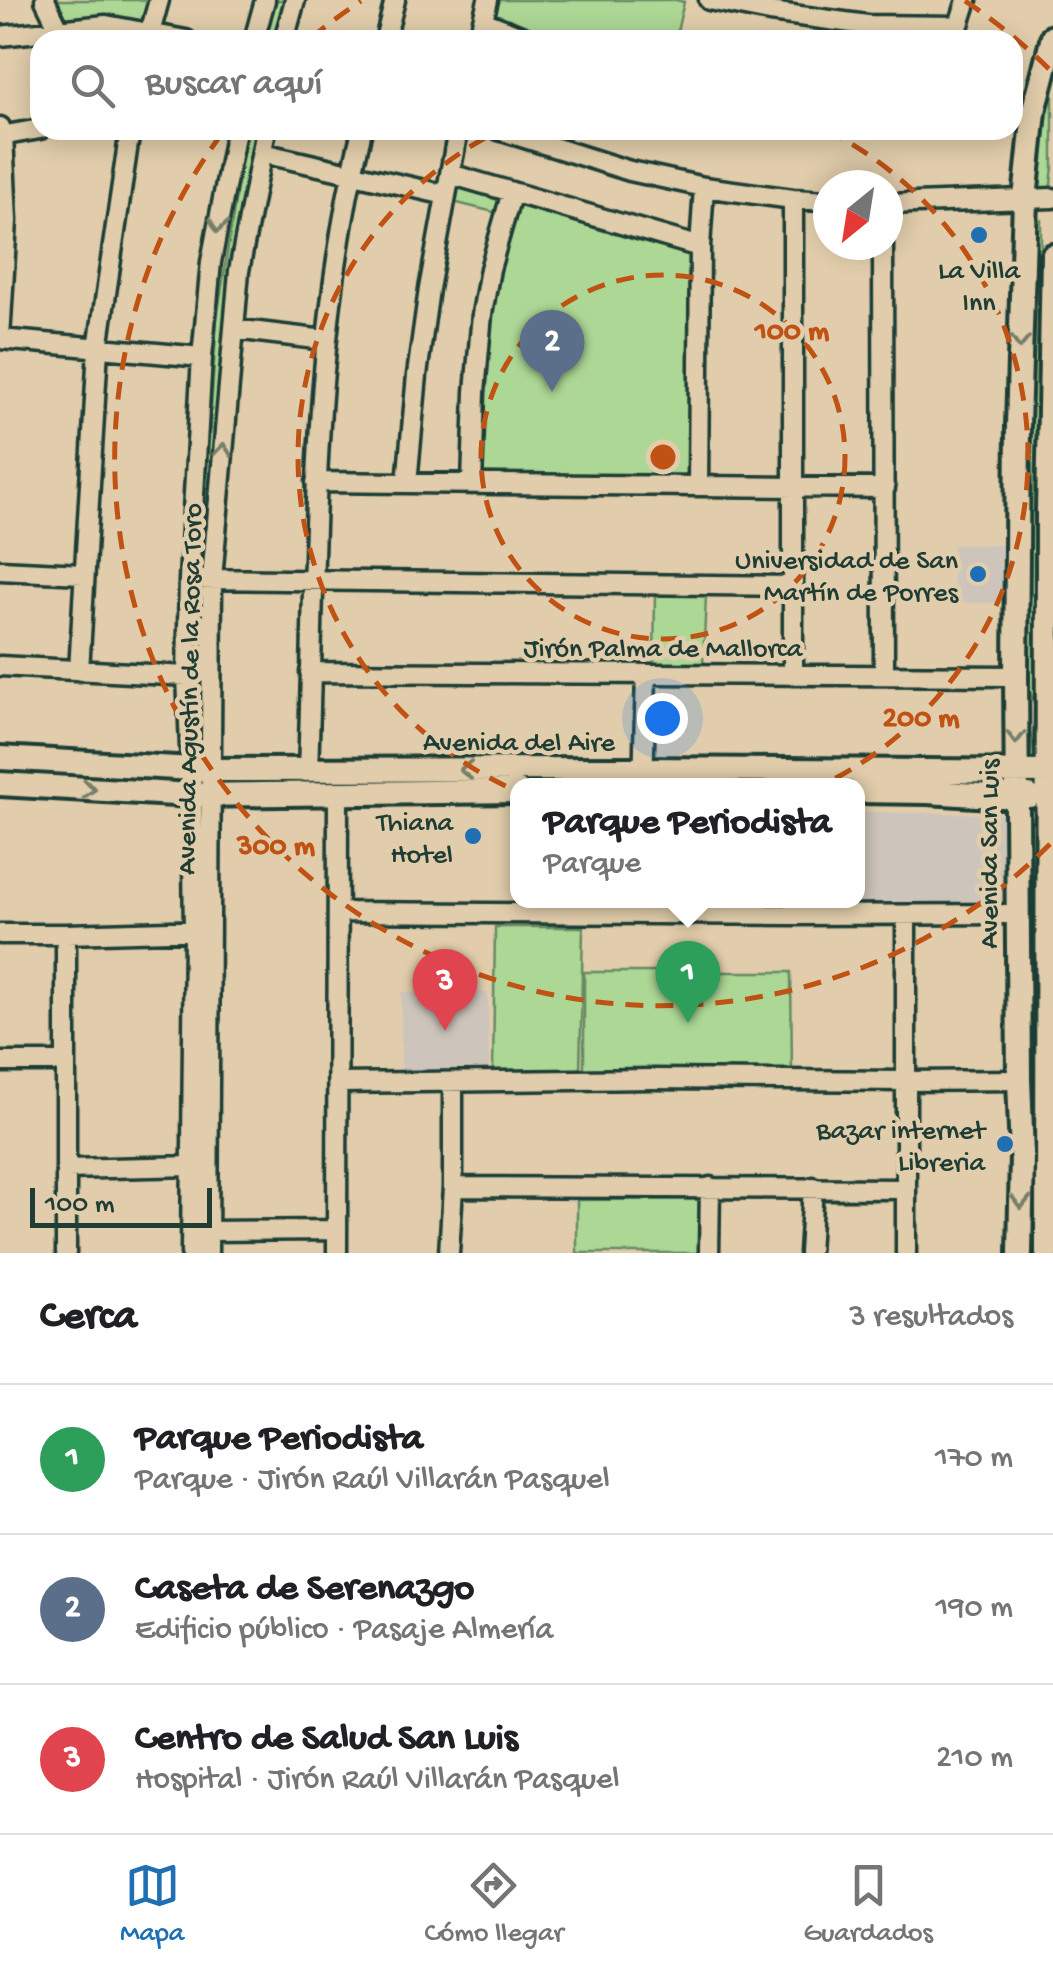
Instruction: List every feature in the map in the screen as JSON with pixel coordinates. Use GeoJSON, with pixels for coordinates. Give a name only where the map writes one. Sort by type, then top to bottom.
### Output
{"type":"FeatureCollection","features":[{"type":"Feature","properties":{"kind":"main road","name":"Avenida San Luis"},"geometry":{"type":"LineString","coordinates":[[1020,1253],[1016,676],[1024,112],[1053,37]]}},
{"type":"Feature","properties":{"kind":"main road"},"geometry":{"type":"LineString","coordinates":[[1047,1253],[1053,256]]}},
{"type":"Feature","properties":{"kind":"main road","name":"Avenida del Aire"},"geometry":{"type":"LineString","coordinates":[[0,758],[338,792],[510,791]]}},
{"type":"Feature","properties":{"kind":"main road","name":"Avenida del Aire"},"geometry":{"type":"LineString","coordinates":[[0,784],[206,780],[308,771],[690,778]]}},
{"type":"Feature","properties":{"kind":"main road","name":"Avenida del Aire"},"geometry":{"type":"LineString","coordinates":[[865,782],[1017,785]]}},
{"type":"Feature","properties":{"kind":"main road","name":"Avenida del Aire"},"geometry":{"type":"LineString","coordinates":[[865,792],[1050,784]]}},
{"type":"Feature","properties":{"kind":"main road"},"geometry":{"type":"LineString","coordinates":[[1018,989],[1047,988]]}},
{"type":"Feature","properties":{"kind":"street"},"geometry":{"type":"LineString","coordinates":[[45,0],[59,29]]}},
{"type":"Feature","properties":{"kind":"street"},"geometry":{"type":"LineString","coordinates":[[151,30],[159,0]]}},
{"type":"Feature","properties":{"kind":"street"},"geometry":{"type":"LineString","coordinates":[[256,30],[264,0]]}},
{"type":"Feature","properties":{"kind":"street"},"geometry":{"type":"LineString","coordinates":[[287,30],[295,0]]}},
{"type":"Feature","properties":{"kind":"street"},"geometry":{"type":"LineString","coordinates":[[388,30],[395,0]]}},
{"type":"Feature","properties":{"kind":"street"},"geometry":{"type":"LineString","coordinates":[[481,30],[488,0]]}},
{"type":"Feature","properties":{"kind":"street"},"geometry":{"type":"LineString","coordinates":[[709,0],[770,12],[923,30]]}},
{"type":"Feature","properties":{"kind":"street"},"geometry":{"type":"LineString","coordinates":[[957,30],[967,0]]}},
{"type":"Feature","properties":{"kind":"street"},"geometry":{"type":"LineString","coordinates":[[51,30],[106,24],[128,30]]}},
{"type":"Feature","properties":{"kind":"street"},"geometry":{"type":"LineString","coordinates":[[0,36],[30,32]]}},
{"type":"Feature","properties":{"kind":"street"},"geometry":{"type":"LineString","coordinates":[[30,130],[1,133],[8,221],[0,338],[202,357]]}},
{"type":"Feature","properties":{"kind":"street"},"geometry":{"type":"LineString","coordinates":[[78,671],[98,348],[129,140]]}},
{"type":"Feature","properties":{"kind":"street","name":"Avenida Agustín de la Rosa Toro"},"geometry":{"type":"LineString","coordinates":[[206,780],[188,676],[188,579],[211,262],[234,140]]}},
{"type":"Feature","properties":{"kind":"street","name":"Avenida Agustín de la Rosa Toro"},"geometry":{"type":"LineString","coordinates":[[191,1253],[212,579],[239,271],[264,140]]}},
{"type":"Feature","properties":{"kind":"street"},"geometry":{"type":"LineString","coordinates":[[308,771],[316,482],[325,340],[360,140]]}},
{"type":"Feature","properties":{"kind":"street"},"geometry":{"type":"LineString","coordinates":[[407,483],[420,358],[456,140]]}},
{"type":"Feature","properties":{"kind":"street"},"geometry":{"type":"LineString","coordinates":[[532,140],[630,171],[704,187],[813,200]]}},
{"type":"Feature","properties":{"kind":"street"},"geometry":{"type":"LineString","coordinates":[[262,153],[446,195]]}},
{"type":"Feature","properties":{"kind":"street"},"geometry":{"type":"LineString","coordinates":[[450,174],[700,247]]}},
{"type":"Feature","properties":{"kind":"street"},"geometry":{"type":"LineString","coordinates":[[698,486],[704,187]]}},
{"type":"Feature","properties":{"kind":"street"},"geometry":{"type":"LineString","coordinates":[[472,484],[482,314],[490,268],[512,192]]}},
{"type":"Feature","properties":{"kind":"street"},"geometry":{"type":"LineString","coordinates":[[903,203],[1053,198]]}},
{"type":"Feature","properties":{"kind":"street"},"geometry":{"type":"LineString","coordinates":[[793,199],[793,675]]}},
{"type":"Feature","properties":{"kind":"street"},"geometry":{"type":"LineString","coordinates":[[883,260],[884,674]]}},
{"type":"Feature","properties":{"kind":"street"},"geometry":{"type":"LineString","coordinates":[[234,328],[325,340]]}},
{"type":"Feature","properties":{"kind":"street"},"geometry":{"type":"LineString","coordinates":[[316,482],[885,488]]}},
{"type":"Feature","properties":{"kind":"street"},"geometry":{"type":"LineString","coordinates":[[0,570],[83,574]]}},
{"type":"Feature","properties":{"kind":"street"},"geometry":{"type":"LineString","coordinates":[[188,579],[792,586]]}},
{"type":"Feature","properties":{"kind":"street"},"geometry":{"type":"LineString","coordinates":[[0,666],[188,676]]}},
{"type":"Feature","properties":{"kind":"street","name":"Jirón Palma de Mallorca"},"geometry":{"type":"LineString","coordinates":[[310,672],[1016,676]]}},
{"type":"Feature","properties":{"kind":"street"},"geometry":{"type":"LineString","coordinates":[[643,777],[646,674]]}},
{"type":"Feature","properties":{"kind":"street"},"geometry":{"type":"LineString","coordinates":[[338,792],[338,1253]]}},
{"type":"Feature","properties":{"kind":"street"},"geometry":{"type":"LineString","coordinates":[[338,912],[544,908]]}},
{"type":"Feature","properties":{"kind":"street"},"geometry":{"type":"LineString","coordinates":[[705,908],[906,915],[1018,914]]}},
{"type":"Feature","properties":{"kind":"street"},"geometry":{"type":"LineString","coordinates":[[906,915],[906,1253]]}},
{"type":"Feature","properties":{"kind":"street"},"geometry":{"type":"LineString","coordinates":[[0,934],[201,930]]}},
{"type":"Feature","properties":{"kind":"street","name":"Avenida Agustín de la Rosa Toro"},"geometry":{"type":"LineString","coordinates":[[201,930],[208,1253]]}},
{"type":"Feature","properties":{"kind":"street"},"geometry":{"type":"LineString","coordinates":[[66,934],[66,1253]]}},
{"type":"Feature","properties":{"kind":"street"},"geometry":{"type":"LineString","coordinates":[[0,1062],[65,1062]]}},
{"type":"Feature","properties":{"kind":"street"},"geometry":{"type":"LineString","coordinates":[[338,1083],[1019,1080]]}},
{"type":"Feature","properties":{"kind":"street"},"geometry":{"type":"LineString","coordinates":[[448,1253],[453,1187],[453,1082]]}},
{"type":"Feature","properties":{"kind":"street"},"geometry":{"type":"LineString","coordinates":[[1022,1154],[1050,1154]]}},
{"type":"Feature","properties":{"kind":"street"},"geometry":{"type":"LineString","coordinates":[[66,1170],[193,1166]]}},
{"type":"Feature","properties":{"kind":"street"},"geometry":{"type":"LineString","coordinates":[[453,1187],[905,1189]]}},
{"type":"Feature","properties":{"kind":"street"},"geometry":{"type":"LineString","coordinates":[[710,1187],[710,1253]]}},
{"type":"Feature","properties":{"kind":"street"},"geometry":{"type":"LineString","coordinates":[[810,1253],[813,1188]]}},
{"type":"Feature","properties":{"kind":"street"},"geometry":{"type":"LineString","coordinates":[[208,1231],[338,1230]]}},
{"type":"Feature","properties":{"kind":"shaded area","name":"Universidad de San Martín de Porres"},"geometry":{"type":"Polygon","coordinates":[[[953,545],[1004,545],[1004,603],[953,603],[953,545]]]}},
{"type":"Feature","properties":{"kind":"shaded area"},"geometry":{"type":"Polygon","coordinates":[[[865,812],[1007,814],[1006,905],[865,903],[865,812]]]}},
{"type":"Feature","properties":{"kind":"shaded area"},"geometry":{"type":"Polygon","coordinates":[[[401,992],[488,992],[489,1071],[401,1070],[401,992]]]}},
{"type":"Feature","properties":{"kind":"green space"},"geometry":{"type":"Polygon","coordinates":[[[53,0],[152,0],[145,24],[106,18],[62,19],[53,0]]]}},
{"type":"Feature","properties":{"kind":"green space"},"geometry":{"type":"Polygon","coordinates":[[[276,0],[290,0],[282,30],[268,30],[276,0]]]}},
{"type":"Feature","properties":{"kind":"green space"},"geometry":{"type":"Polygon","coordinates":[[[496,0],[684,2],[677,30],[511,30],[491,23],[496,0]]]}},
{"type":"Feature","properties":{"kind":"green space"},"geometry":{"type":"Polygon","coordinates":[[[1053,53],[1050,193],[1029,194],[1053,53]]]}},
{"type":"Feature","properties":{"kind":"green space"},"geometry":{"type":"Polygon","coordinates":[[[244,140],[262,140],[210,561],[201,562],[217,319],[244,140]]]}},
{"type":"Feature","properties":{"kind":"green space"},"geometry":{"type":"Polygon","coordinates":[[[452,180],[507,195],[502,214],[449,201],[452,180]]]}},
{"type":"Feature","properties":{"kind":"green space"},"geometry":{"type":"Polygon","coordinates":[[[514,196],[691,248],[691,487],[476,484],[482,335],[514,196]]]}},
{"type":"Feature","properties":{"kind":"green space"},"geometry":{"type":"Polygon","coordinates":[[[1031,219],[1041,220],[1041,758],[1030,758],[1036,709],[1029,689],[1031,219]]]}},
{"type":"Feature","properties":{"kind":"green space"},"geometry":{"type":"Polygon","coordinates":[[[655,593],[706,595],[703,666],[654,665],[655,593]]]}},
{"type":"Feature","properties":{"kind":"green space"},"geometry":{"type":"Polygon","coordinates":[[[196,600],[208,601],[206,752],[200,752],[200,687],[194,676],[196,600]]]}},
{"type":"Feature","properties":{"kind":"green space"},"geometry":{"type":"Polygon","coordinates":[[[1004,777],[1002,785],[865,785],[865,778],[830,778],[1004,777]]]}},
{"type":"Feature","properties":{"kind":"green space"},"geometry":{"type":"Polygon","coordinates":[[[1027,818],[1037,818],[1039,973],[1028,972],[1027,818]]]}},
{"type":"Feature","properties":{"kind":"green space"},"geometry":{"type":"Polygon","coordinates":[[[495,927],[583,927],[580,1073],[493,1072],[495,927]]]}},
{"type":"Feature","properties":{"kind":"green space"},"geometry":{"type":"Polygon","coordinates":[[[584,972],[791,972],[792,1074],[584,1074],[584,972]]]}},
{"type":"Feature","properties":{"kind":"green space"},"geometry":{"type":"Polygon","coordinates":[[[1040,998],[1042,1144],[1030,1144],[1028,999],[1040,998]]]}},
{"type":"Feature","properties":{"kind":"green space"},"geometry":{"type":"Polygon","coordinates":[[[704,1199],[701,1253],[577,1253],[577,1200],[704,1199]]]}},
{"type":"Feature","properties":{"kind":"place","name":"La Villa Inn"},"geometry":{"type":"Point","coordinates":[979,235]}},
{"type":"Feature","properties":{"kind":"place","name":"Caseta de Serenazgo"},"geometry":{"type":"Point","coordinates":[552,392]}},
{"type":"Feature","properties":{"kind":"place","name":"Universidad de San Martín de Porres"},"geometry":{"type":"Point","coordinates":[978,574]}},
{"type":"Feature","properties":{"kind":"place","name":"Thiana Hotel"},"geometry":{"type":"Point","coordinates":[473,836]}},
{"type":"Feature","properties":{"kind":"place","name":"Parque Periodista"},"geometry":{"type":"Point","coordinates":[688,1023]}},
{"type":"Feature","properties":{"kind":"place","name":"Centro de Salud San Luis"},"geometry":{"type":"Point","coordinates":[445,1031]}},
{"type":"Feature","properties":{"kind":"place","name":"Bazar internet Libreria"},"geometry":{"type":"Point","coordinates":[1005,1144]}}]}
